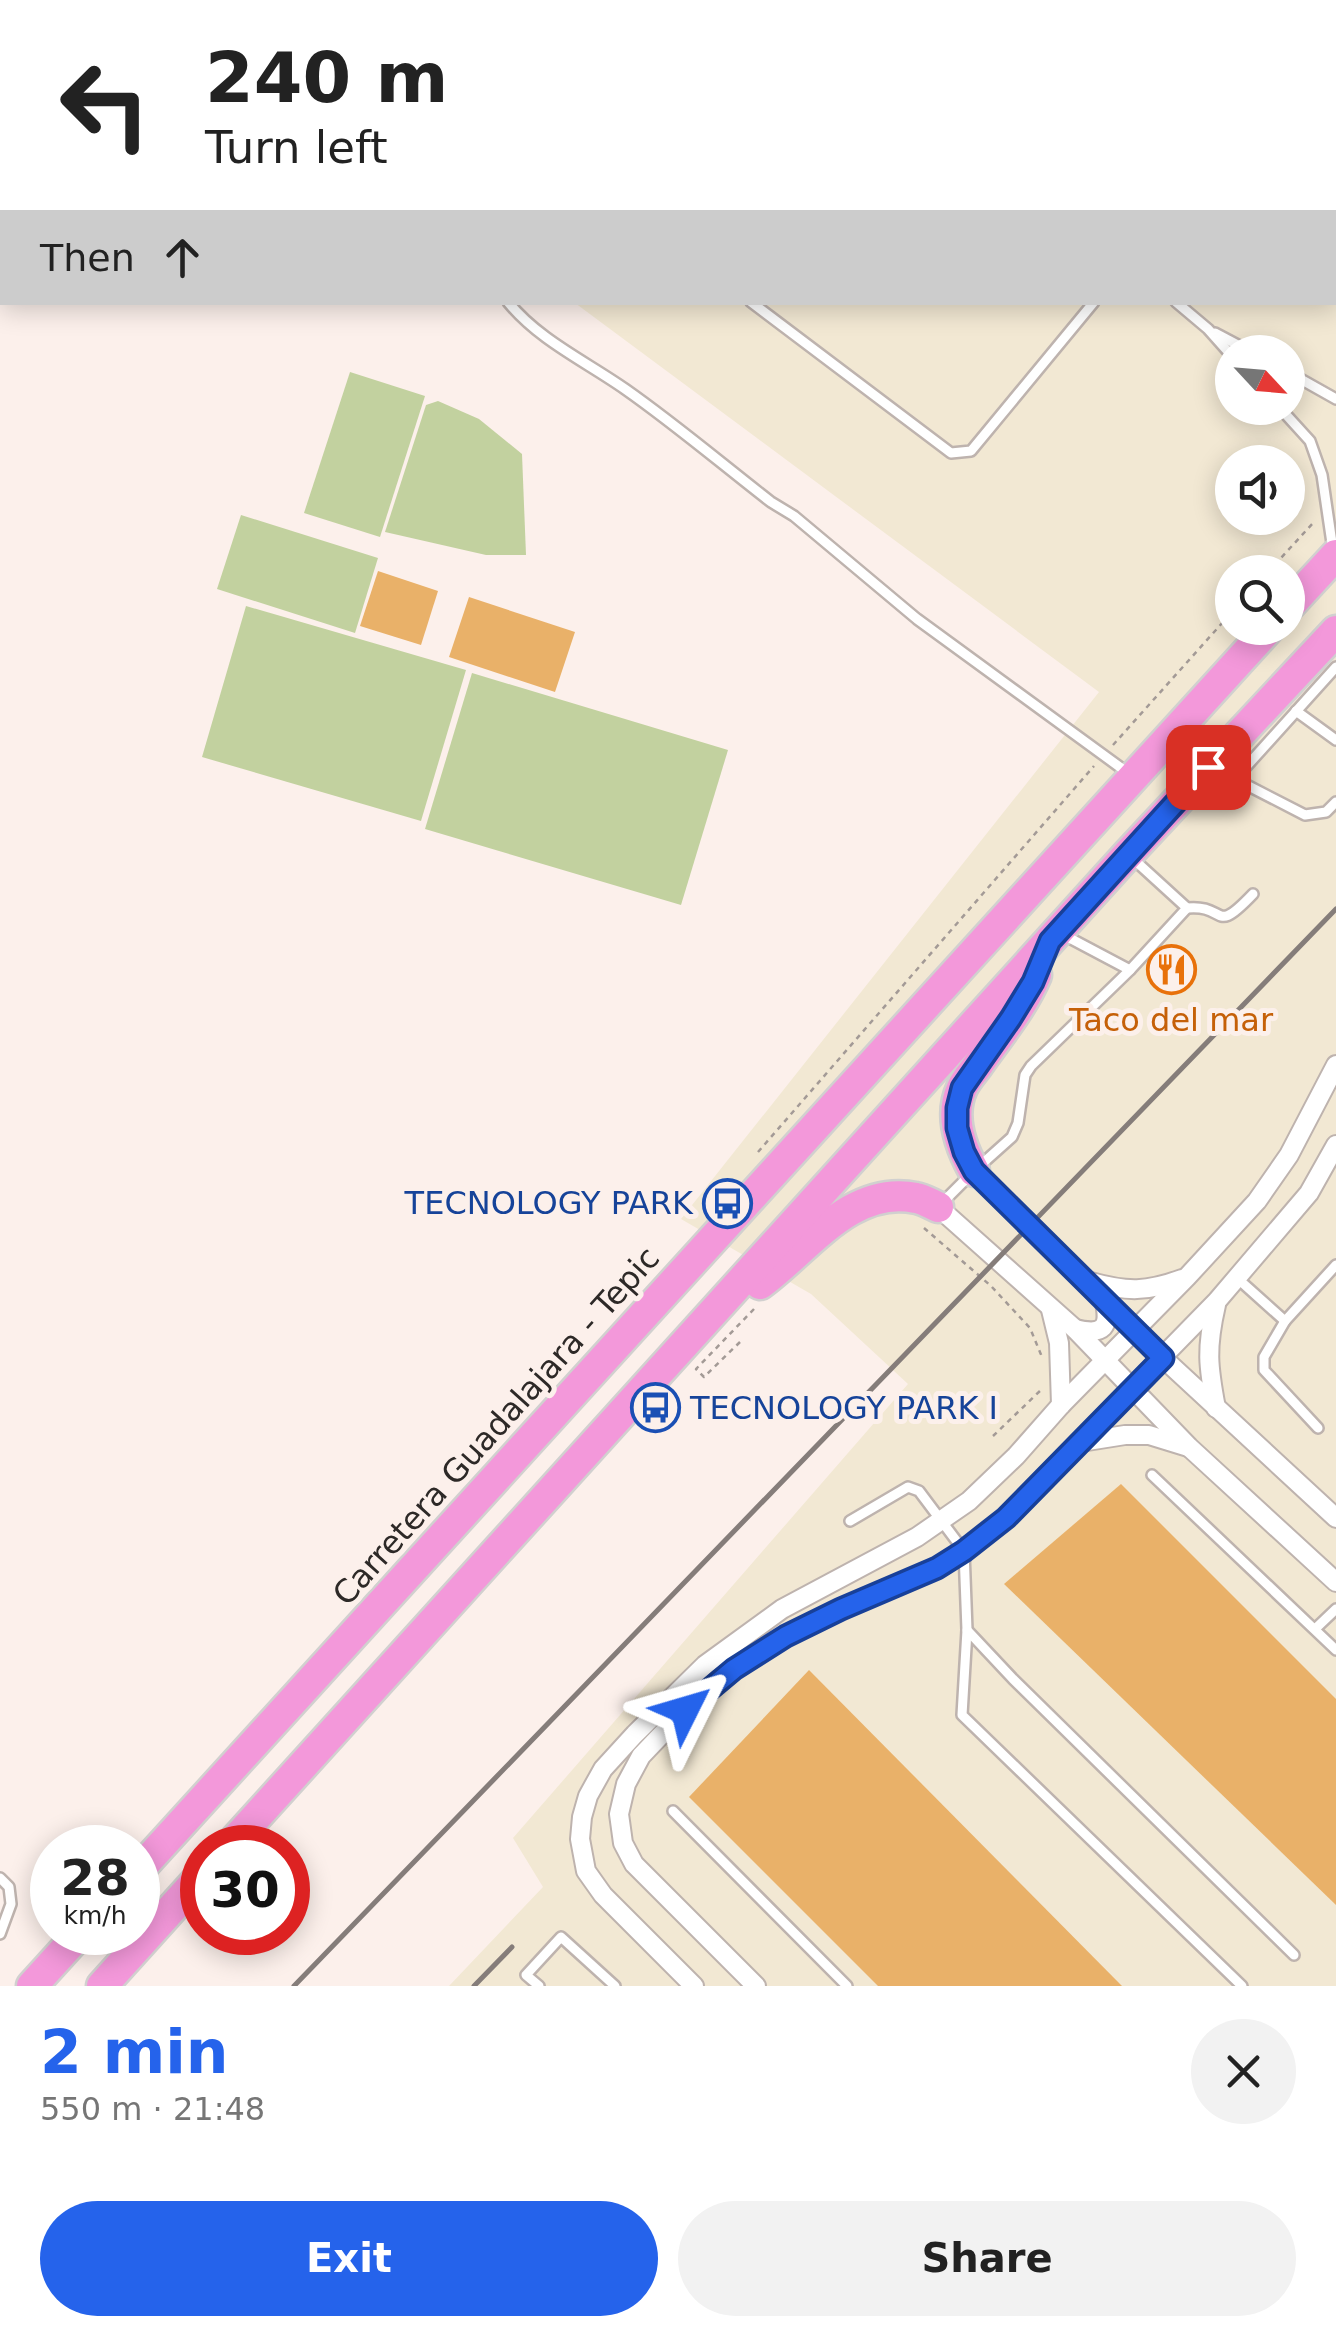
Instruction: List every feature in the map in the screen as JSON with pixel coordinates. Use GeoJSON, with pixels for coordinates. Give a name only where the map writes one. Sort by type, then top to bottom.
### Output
{"type":"FeatureCollection","features":[{"type":"Feature","properties":{"kind":"highway"},"geometry":{"type":"LineString","coordinates":[[1305,589],[1335,555]]}},
{"type":"Feature","properties":{"kind":"highway"},"geometry":{"type":"LineString","coordinates":[[249,1825],[1128,854],[1222,773],[1336,631]]}},
{"type":"Feature","properties":{"kind":"highway","name":"Carretera Guadalajara - Tepic"},"geometry":{"type":"LineString","coordinates":[[160,1847],[1255,645]]}},
{"type":"Feature","properties":{"kind":"highway"},"geometry":{"type":"LineString","coordinates":[[974,1171],[957,1128],[962,1088],[1033,982],[1054,936]]}},
{"type":"Feature","properties":{"kind":"highway"},"geometry":{"type":"LineString","coordinates":[[719,1308],[778,1271],[840,1216],[862,1205],[884,1197],[916,1198],[929,1215]]}},
{"type":"Feature","properties":{"kind":"highway"},"geometry":{"type":"LineString","coordinates":[[102,1986],[180,1899]]}},
{"type":"Feature","properties":{"kind":"highway"},"geometry":{"type":"LineString","coordinates":[[32,1986],[60,1955]]}},
{"type":"Feature","properties":{"kind":"street"},"geometry":{"type":"LineString","coordinates":[[694,1986],[603,1895],[586,1871],[580,1839],[582,1817],[603,1769],[705,1665],[782,1609],[942,1522],[1016,1456],[1060,1404],[1257,1201],[1289,1156],[1336,1065]]}},
{"type":"Feature","properties":{"kind":"street"},"geometry":{"type":"LineString","coordinates":[[756,1986],[634,1864],[623,1843],[620,1814],[626,1784],[641,1756],[685,1710],[734,1669],[786,1636],[937,1568],[1006,1518],[1217,1301],[1309,1193],[1336,1144]]}},
{"type":"Feature","properties":{"kind":"street"},"geometry":{"type":"LineString","coordinates":[[974,1171],[1163,1358],[1336,1518]]}},
{"type":"Feature","properties":{"kind":"street"},"geometry":{"type":"LineString","coordinates":[[929,1215],[1075,1329],[1189,1447],[1336,1582]]}},
{"type":"Feature","properties":{"kind":"street"},"geometry":{"type":"LineString","coordinates":[[1088,1282],[1124,1289],[1155,1289],[1187,1277]]}},
{"type":"Feature","properties":{"kind":"street"},"geometry":{"type":"LineString","coordinates":[[1075,1329],[1090,1332],[1105,1324],[1108,1315],[1104,1297]]}},
{"type":"Feature","properties":{"kind":"street"},"geometry":{"type":"LineString","coordinates":[[1216,1408],[1208,1363],[1217,1301]]}},
{"type":"Feature","properties":{"kind":"street"},"geometry":{"type":"LineString","coordinates":[[1051,1310],[1059,1344],[1060,1404]]}},
{"type":"Feature","properties":{"kind":"street"},"geometry":{"type":"LineString","coordinates":[[1080,1442],[1124,1435],[1149,1436],[1189,1447]]}},
{"type":"Feature","properties":{"kind":"street"},"geometry":{"type":"LineString","coordinates":[[975,1494],[974,1511],[980,1521],[996,1524]]}},
{"type":"Feature","properties":{"kind":"street"},"geometry":{"type":"LineString","coordinates":[[917,1537],[931,1544],[939,1558],[937,1568]]}},
{"type":"Feature","properties":{"kind":"street"},"geometry":{"type":"LineString","coordinates":[[582,1817],[620,1814]]}},
{"type":"Feature","properties":{"kind":"lane"},"geometry":{"type":"LineString","coordinates":[[510,305],[524,322],[628,391],[794,516],[918,619],[1134,778]]}},
{"type":"Feature","properties":{"kind":"lane"},"geometry":{"type":"LineString","coordinates":[[755,305],[951,453],[971,451],[1092,305]]}},
{"type":"Feature","properties":{"kind":"lane"},"geometry":{"type":"LineString","coordinates":[[1179,305],[1215,338]]}},
{"type":"Feature","properties":{"kind":"lane"},"geometry":{"type":"LineString","coordinates":[[1208,330],[1218,335]]}},
{"type":"Feature","properties":{"kind":"lane"},"geometry":{"type":"LineString","coordinates":[[1305,382],[1336,399]]}},
{"type":"Feature","properties":{"kind":"lane"},"geometry":{"type":"LineString","coordinates":[[1295,425],[1310,441],[1322,475],[1335,555]]}},
{"type":"Feature","properties":{"kind":"lane"},"geometry":{"type":"LineString","coordinates":[[1336,667],[1296,711],[1222,773],[1306,815],[1326,812],[1336,802]]}},
{"type":"Feature","properties":{"kind":"lane"},"geometry":{"type":"LineString","coordinates":[[1296,711],[1336,740]]}},
{"type":"Feature","properties":{"kind":"lane"},"geometry":{"type":"LineString","coordinates":[[1128,854],[1187,908]]}},
{"type":"Feature","properties":{"kind":"lane"},"geometry":{"type":"LineString","coordinates":[[929,1215],[1012,1138],[1025,1076],[1031,1066],[1187,908],[1198,907],[1227,917],[1253,894]]}},
{"type":"Feature","properties":{"kind":"lane"},"geometry":{"type":"LineString","coordinates":[[1054,936],[1130,970]]}},
{"type":"Feature","properties":{"kind":"lane"},"geometry":{"type":"LineString","coordinates":[[1318,1428],[1264,1370],[1264,1358],[1285,1321],[1336,1264]]}},
{"type":"Feature","properties":{"kind":"lane"},"geometry":{"type":"LineString","coordinates":[[1237,1278],[1285,1321]]}},
{"type":"Feature","properties":{"kind":"lane"},"geometry":{"type":"LineString","coordinates":[[1152,1475],[1336,1650]]}},
{"type":"Feature","properties":{"kind":"lane"},"geometry":{"type":"LineString","coordinates":[[850,1522],[908,1487],[919,1491],[964,1551],[967,1630],[962,1715],[1242,1986]]}},
{"type":"Feature","properties":{"kind":"lane"},"geometry":{"type":"LineString","coordinates":[[1316,1630],[1336,1609]]}},
{"type":"Feature","properties":{"kind":"lane"},"geometry":{"type":"LineString","coordinates":[[967,1630],[1294,1955]]}},
{"type":"Feature","properties":{"kind":"lane"},"geometry":{"type":"LineString","coordinates":[[673,1811],[847,1986]]}},
{"type":"Feature","properties":{"kind":"lane"},"geometry":{"type":"LineString","coordinates":[[0,1878],[10,1887],[11,1904],[0,1934]]}},
{"type":"Feature","properties":{"kind":"lane"},"geometry":{"type":"LineString","coordinates":[[539,1986],[526,1975],[561,1937],[615,1986]]}},
{"type":"Feature","properties":{"kind":"path"},"geometry":{"type":"LineString","coordinates":[[1283,555],[1315,520]]}},
{"type":"Feature","properties":{"kind":"path"},"geometry":{"type":"LineString","coordinates":[[756,1154],[1215,631]]}},
{"type":"Feature","properties":{"kind":"path"},"geometry":{"type":"LineString","coordinates":[[929,1215],[1030,1328],[1043,1368]]}},
{"type":"Feature","properties":{"kind":"path"},"geometry":{"type":"LineString","coordinates":[[740,1342],[704,1377],[696,1369],[755,1308]]}},
{"type":"Feature","properties":{"kind":"path"},"geometry":{"type":"LineString","coordinates":[[992,1436],[1042,1390],[1044,1381]]}},
{"type":"Feature","properties":{"kind":"shaded area"},"geometry":{"type":"Polygon","coordinates":[[[578,305],[1336,305],[1336,1986],[449,1986],[543,1887],[513,1838],[908,1384],[811,1294],[681,1219],[1099,692],[578,305]]]}},
{"type":"Feature","properties":{"kind":"green space"},"geometry":{"type":"Polygon","coordinates":[[[350,372],[425,396],[380,537],[304,513],[350,372]]]}},
{"type":"Feature","properties":{"kind":"green space"},"geometry":{"type":"Polygon","coordinates":[[[438,401],[479,419],[522,454],[526,555],[486,555],[385,532],[426,405],[438,401]]]}},
{"type":"Feature","properties":{"kind":"green space"},"geometry":{"type":"Polygon","coordinates":[[[241,515],[378,558],[355,633],[217,589],[241,515]]]}},
{"type":"Feature","properties":{"kind":"green space"},"geometry":{"type":"Polygon","coordinates":[[[246,606],[466,670],[421,821],[202,757],[246,606]]]}},
{"type":"Feature","properties":{"kind":"green space"},"geometry":{"type":"Polygon","coordinates":[[[472,673],[728,750],[681,905],[425,829],[472,673]]]}},
{"type":"Feature","properties":{"kind":"building"},"geometry":{"type":"Polygon","coordinates":[[[378,571],[438,591],[421,645],[360,626],[378,571]]]}},
{"type":"Feature","properties":{"kind":"building"},"geometry":{"type":"Polygon","coordinates":[[[469,597],[575,632],[555,692],[449,657],[469,597]]]}},
{"type":"Feature","properties":{"kind":"building"},"geometry":{"type":"Polygon","coordinates":[[[1121,1484],[1336,1699],[1336,1905],[1004,1584],[1121,1484]]]}},
{"type":"Feature","properties":{"kind":"building"},"geometry":{"type":"Polygon","coordinates":[[[809,1670],[1122,1986],[878,1986],[689,1797],[809,1670]]]}},
{"type":"Feature","properties":{"kind":"railway"},"geometry":{"type":"LineString","coordinates":[[294,1986],[1336,909]]}},
{"type":"Feature","properties":{"kind":"railway"},"geometry":{"type":"LineString","coordinates":[[474,1986],[512,1947]]}},
{"type":"Feature","properties":{"kind":"place","name":"Taco del mar"},"geometry":{"type":"Point","coordinates":[1171,970]}},
{"type":"Feature","properties":{"kind":"place","name":"TECNOLOGY PARK"},"geometry":{"type":"Point","coordinates":[728,1203]}},
{"type":"Feature","properties":{"kind":"place","name":"TECNOLOGY PARK I"},"geometry":{"type":"Point","coordinates":[655,1408]}},
{"type":"Feature","properties":{"kind":"route"},"geometry":{"type":"LineString","coordinates":[[685,1710],[734,1669],[786,1636],[937,1568],[964,1551],[1006,1518],[1163,1358],[974,1171],[957,1128],[957,1108],[962,1088],[1033,982],[1050,941],[1208,767]]}}]}
